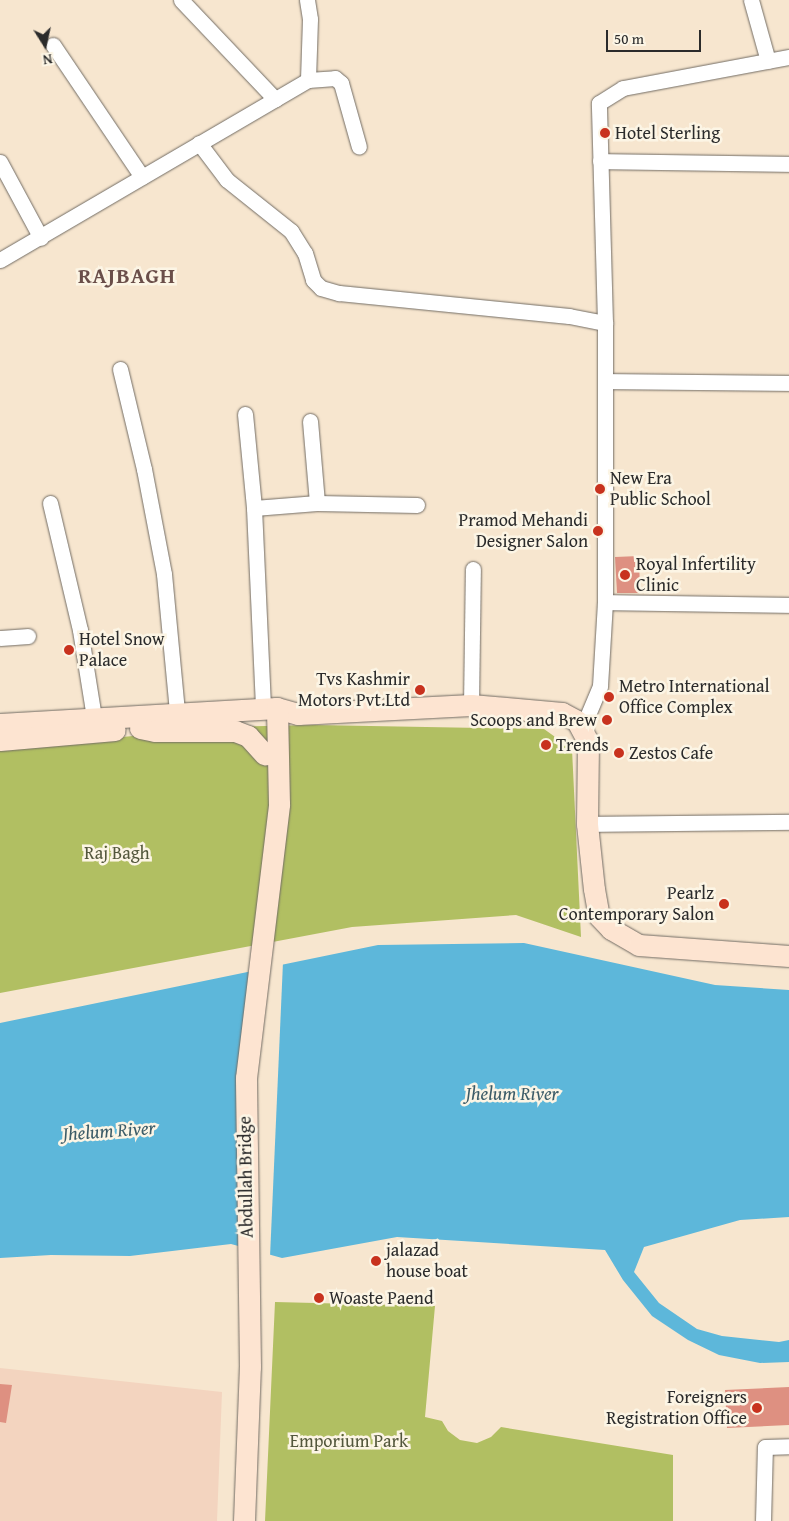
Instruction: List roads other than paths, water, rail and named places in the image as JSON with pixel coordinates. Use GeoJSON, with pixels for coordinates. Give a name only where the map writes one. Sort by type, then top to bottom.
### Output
{"type":"FeatureCollection","features":[{"type":"Feature","properties":{"kind":"main road"},"geometry":{"type":"LineString","coordinates":[[0,724],[177,712],[298,714],[471,705],[562,713],[577,721],[588,742],[587,824],[599,916],[611,929],[639,945],[789,956]]}},
{"type":"Feature","properties":{"kind":"main road"},"geometry":{"type":"LineString","coordinates":[[0,740],[270,714]]}},
{"type":"Feature","properties":{"kind":"main road"},"geometry":{"type":"LineString","coordinates":[[270,714],[265,755],[267,805],[275,828]]}},
{"type":"Feature","properties":{"kind":"main road","name":"Abdullah Bridge"},"geometry":{"type":"LineString","coordinates":[[244,1521],[250,1366],[246,1078],[275,828],[280,804],[270,714]]}},
{"type":"Feature","properties":{"kind":"main road"},"geometry":{"type":"LineString","coordinates":[[140,728],[155,731],[230,730],[248,736],[265,755]]}},
{"type":"Feature","properties":{"kind":"street"},"geometry":{"type":"LineString","coordinates":[[181,0],[275,99]]}},
{"type":"Feature","properties":{"kind":"street"},"geometry":{"type":"LineString","coordinates":[[307,0],[310,19],[308,80]]}},
{"type":"Feature","properties":{"kind":"street"},"geometry":{"type":"LineString","coordinates":[[752,0],[768,61]]}},
{"type":"Feature","properties":{"kind":"street"},"geometry":{"type":"LineString","coordinates":[[53,45],[142,177]]}},
{"type":"Feature","properties":{"kind":"street"},"geometry":{"type":"LineString","coordinates":[[582,729],[600,686],[605,602],[606,381],[598,108],[604,98],[614,91],[789,57]]}},
{"type":"Feature","properties":{"kind":"street"},"geometry":{"type":"LineString","coordinates":[[0,260],[41,238],[308,80],[335,78],[341,83],[359,147]]}},
{"type":"Feature","properties":{"kind":"street"},"geometry":{"type":"LineString","coordinates":[[199,143],[232,184],[291,231],[305,254],[313,280],[321,288],[339,293],[569,316],[605,323]]}},
{"type":"Feature","properties":{"kind":"street"},"geometry":{"type":"LineString","coordinates":[[600,161],[789,164]]}},
{"type":"Feature","properties":{"kind":"street"},"geometry":{"type":"LineString","coordinates":[[0,162],[41,238]]}},
{"type":"Feature","properties":{"kind":"street"},"geometry":{"type":"LineString","coordinates":[[120,369],[144,469],[164,574],[177,712]]}},
{"type":"Feature","properties":{"kind":"street"},"geometry":{"type":"LineString","coordinates":[[606,381],[789,384]]}},
{"type":"Feature","properties":{"kind":"street"},"geometry":{"type":"LineString","coordinates":[[245,414],[270,714]]}},
{"type":"Feature","properties":{"kind":"street"},"geometry":{"type":"LineString","coordinates":[[310,421],[317,503]]}},
{"type":"Feature","properties":{"kind":"street"},"geometry":{"type":"LineString","coordinates":[[50,502],[80,630],[94,717]]}},
{"type":"Feature","properties":{"kind":"street"},"geometry":{"type":"LineString","coordinates":[[254,508],[317,503],[416,505]]}},
{"type":"Feature","properties":{"kind":"street"},"geometry":{"type":"LineString","coordinates":[[471,705],[473,568]]}},
{"type":"Feature","properties":{"kind":"street"},"geometry":{"type":"LineString","coordinates":[[605,602],[789,605]]}},
{"type":"Feature","properties":{"kind":"street"},"geometry":{"type":"LineString","coordinates":[[0,638],[28,636]]}},
{"type":"Feature","properties":{"kind":"street"},"geometry":{"type":"LineString","coordinates":[[587,824],[789,822]]}},
{"type":"Feature","properties":{"kind":"street"},"geometry":{"type":"LineString","coordinates":[[763,1521],[765,1447],[789,1446]]}},
{"type":"Feature","properties":{"kind":"water","name":"Jhelum River"},"geometry":{"type":"Polygon","coordinates":[[[524,943],[715,985],[789,990],[789,1217],[740,1220],[644,1247],[634,1272],[659,1303],[697,1329],[722,1336],[779,1342],[789,1340],[789,1362],[760,1363],[719,1355],[688,1340],[652,1316],[623,1280],[605,1250],[397,1237],[282,1258],[231,1244],[130,1256],[51,1255],[0,1258],[0,1023],[378,945],[524,943]]]}},
{"type":"Feature","properties":{"kind":"place","name":"Hotel Sterling"},"geometry":{"type":"Point","coordinates":[605,133]}},
{"type":"Feature","properties":{"kind":"place","name":"New Era Public School"},"geometry":{"type":"Point","coordinates":[600,489]}},
{"type":"Feature","properties":{"kind":"place","name":"Pramod Mehandi Designer Salon"},"geometry":{"type":"Point","coordinates":[598,531]}},
{"type":"Feature","properties":{"kind":"place","name":"Royal Infertility Clinic"},"geometry":{"type":"Point","coordinates":[625,575]}},
{"type":"Feature","properties":{"kind":"place","name":"Hotel Snow Palace"},"geometry":{"type":"Point","coordinates":[69,650]}},
{"type":"Feature","properties":{"kind":"place","name":"Tvs Kashmir Motors Pvt.Ltd"},"geometry":{"type":"Point","coordinates":[420,690]}},
{"type":"Feature","properties":{"kind":"place","name":"Metro International Office Complex"},"geometry":{"type":"Point","coordinates":[609,697]}},
{"type":"Feature","properties":{"kind":"place","name":"Scoops and Brew"},"geometry":{"type":"Point","coordinates":[607,720]}},
{"type":"Feature","properties":{"kind":"place","name":"Trends"},"geometry":{"type":"Point","coordinates":[546,745]}},
{"type":"Feature","properties":{"kind":"place","name":"Zestos Cafe"},"geometry":{"type":"Point","coordinates":[619,753]}},
{"type":"Feature","properties":{"kind":"place","name":"Pearlz Contemporary Salon"},"geometry":{"type":"Point","coordinates":[724,904]}},
{"type":"Feature","properties":{"kind":"place","name":"jalazad house boat"},"geometry":{"type":"Point","coordinates":[376,1261]}},
{"type":"Feature","properties":{"kind":"place","name":"Woaste Paend"},"geometry":{"type":"Point","coordinates":[319,1298]}},
{"type":"Feature","properties":{"kind":"place","name":"Foreigners Registration Office"},"geometry":{"type":"Point","coordinates":[757,1408]}},
{"type":"Feature","properties":{"kind":"district","name":"RAJBAGH"},"geometry":{"type":"Point","coordinates":[127,276]}},
{"type":"Feature","properties":{"kind":"park label","name":"Raj Bagh"},"geometry":{"type":"Point","coordinates":[117,853]}},
{"type":"Feature","properties":{"kind":"park label","name":"Emporium Park"},"geometry":{"type":"Point","coordinates":[349,1441]}}]}
